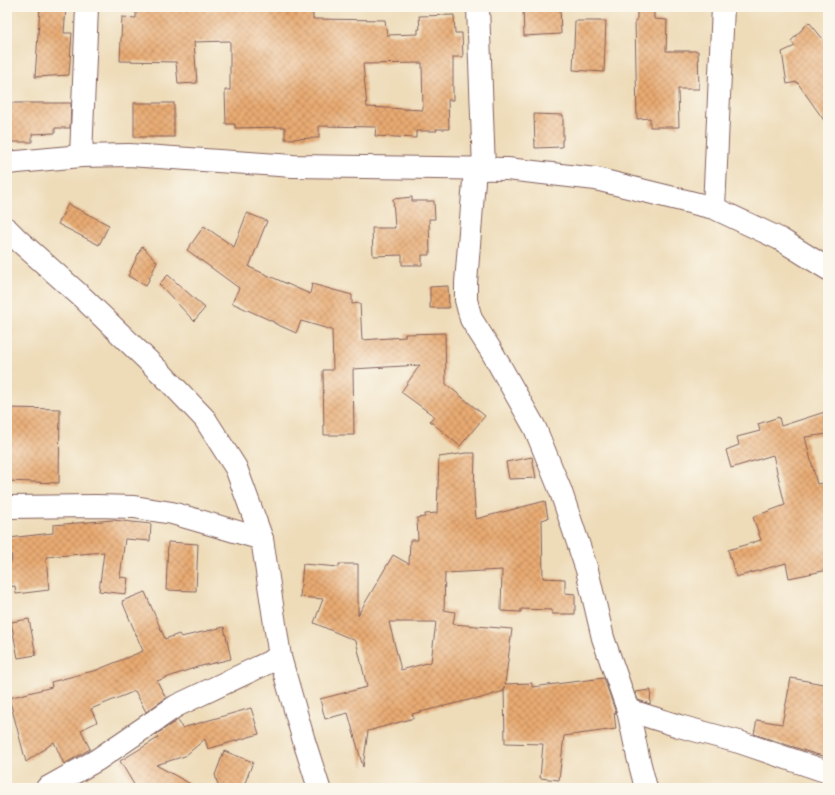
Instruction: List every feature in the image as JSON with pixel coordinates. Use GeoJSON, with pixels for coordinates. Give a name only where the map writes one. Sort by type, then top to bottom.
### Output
{"type":"FeatureCollection","features":[{"type":"Feature","properties":{"kind":"street"},"geometry":{"type":"LineString","coordinates":[[82,156],[87,7]]}},
{"type":"Feature","properties":{"kind":"street"},"geometry":{"type":"LineString","coordinates":[[478,7],[479,168],[466,283],[466,300],[471,319],[492,352],[535,428],[558,485],[587,570],[602,638],[628,710],[646,788]]}},
{"type":"Feature","properties":{"kind":"street"},"geometry":{"type":"LineString","coordinates":[[714,208],[723,7]]}},
{"type":"Feature","properties":{"kind":"street"},"geometry":{"type":"LineString","coordinates":[[7,162],[82,156],[129,155],[293,166],[507,169],[596,179],[714,208],[780,239],[828,269]]}},
{"type":"Feature","properties":{"kind":"street"},"geometry":{"type":"LineString","coordinates":[[7,229],[82,297],[164,376],[205,419],[236,468],[262,539],[280,657],[319,788]]}},
{"type":"Feature","properties":{"kind":"street"},"geometry":{"type":"LineString","coordinates":[[7,507],[134,507],[172,512],[262,539]]}},
{"type":"Feature","properties":{"kind":"street"},"geometry":{"type":"LineString","coordinates":[[47,788],[97,760],[176,706],[280,657]]}},
{"type":"Feature","properties":{"kind":"street"},"geometry":{"type":"LineString","coordinates":[[628,710],[679,726],[739,742],[828,772]]}},
{"type":"Feature","properties":{"kind":"building"},"geometry":{"type":"Polygon","coordinates":[[[40,7],[66,7],[64,33],[72,33],[69,75],[35,77],[40,7]]]}},
{"type":"Feature","properties":{"kind":"building"},"geometry":{"type":"Polygon","coordinates":[[[136,7],[269,7],[269,9],[295,7],[295,12],[313,11],[313,19],[385,20],[387,35],[418,34],[418,29],[420,29],[419,16],[454,15],[455,33],[462,33],[463,57],[453,57],[453,100],[448,100],[449,129],[436,129],[437,131],[416,131],[416,138],[375,136],[376,127],[319,126],[319,138],[285,139],[285,127],[235,128],[235,124],[226,124],[225,90],[230,90],[230,41],[194,42],[197,83],[178,84],[176,62],[120,61],[122,17],[136,18],[136,7]],[[422,63],[363,64],[367,107],[423,110],[422,63]]]}},
{"type":"Feature","properties":{"kind":"building"},"geometry":{"type":"Polygon","coordinates":[[[523,7],[560,7],[561,34],[524,36],[523,7]]]}},
{"type":"Feature","properties":{"kind":"building"},"geometry":{"type":"Polygon","coordinates":[[[637,7],[654,7],[654,19],[667,20],[666,51],[698,51],[699,89],[678,89],[679,127],[650,127],[650,118],[637,119],[635,21],[637,21],[637,7]]]}},
{"type":"Feature","properties":{"kind":"building"},"geometry":{"type":"Polygon","coordinates":[[[575,21],[606,21],[604,72],[573,70],[575,21]]]}},
{"type":"Feature","properties":{"kind":"building"},"geometry":{"type":"Polygon","coordinates":[[[809,22],[828,45],[828,126],[797,82],[787,84],[782,52],[795,46],[791,41],[809,22]]]}},
{"type":"Feature","properties":{"kind":"building"},"geometry":{"type":"Polygon","coordinates":[[[7,103],[71,103],[70,128],[55,128],[55,133],[32,134],[32,142],[7,142],[7,103]]]}},
{"type":"Feature","properties":{"kind":"building"},"geometry":{"type":"Polygon","coordinates":[[[134,103],[174,103],[174,137],[134,137],[134,103]]]}},
{"type":"Feature","properties":{"kind":"building"},"geometry":{"type":"Polygon","coordinates":[[[534,114],[563,115],[562,147],[535,148],[534,114]]]}},
{"type":"Feature","properties":{"kind":"building"},"geometry":{"type":"Polygon","coordinates":[[[412,197],[412,201],[434,201],[435,219],[429,219],[430,255],[422,255],[422,265],[402,265],[402,255],[373,256],[372,228],[395,228],[393,199],[412,197]]]}},
{"type":"Feature","properties":{"kind":"building"},"geometry":{"type":"Polygon","coordinates":[[[68,204],[109,225],[99,245],[58,224],[68,204]]]}},
{"type":"Feature","properties":{"kind":"building"},"geometry":{"type":"Polygon","coordinates":[[[247,213],[267,221],[249,267],[310,294],[312,284],[352,295],[352,304],[360,303],[362,340],[405,337],[405,334],[445,333],[446,384],[485,416],[460,446],[430,421],[434,416],[401,392],[420,365],[353,369],[354,435],[324,435],[323,370],[333,370],[332,330],[301,321],[296,333],[232,303],[239,288],[187,250],[204,226],[234,247],[247,213]]]}},
{"type":"Feature","properties":{"kind":"building"},"geometry":{"type":"Polygon","coordinates":[[[142,246],[157,262],[146,286],[128,276],[142,246]]]}},
{"type":"Feature","properties":{"kind":"building"},"geometry":{"type":"Polygon","coordinates":[[[168,275],[205,308],[194,321],[159,284],[168,275]]]}},
{"type":"Feature","properties":{"kind":"building"},"geometry":{"type":"Polygon","coordinates":[[[448,286],[449,308],[430,308],[430,287],[448,286]]]}},
{"type":"Feature","properties":{"kind":"building"},"geometry":{"type":"Polygon","coordinates":[[[7,408],[60,409],[59,483],[7,481],[7,408]]]}},
{"type":"Feature","properties":{"kind":"building"},"geometry":{"type":"Polygon","coordinates":[[[828,411],[828,434],[805,437],[817,484],[828,482],[828,570],[789,578],[786,563],[736,577],[728,550],[761,540],[753,517],[785,505],[773,455],[731,468],[726,450],[739,445],[737,437],[760,431],[758,424],[779,417],[781,426],[828,411]]]}},
{"type":"Feature","properties":{"kind":"building"},"geometry":{"type":"Polygon","coordinates":[[[475,453],[474,494],[476,519],[545,501],[548,518],[542,520],[543,578],[565,579],[565,593],[575,594],[575,614],[552,614],[552,610],[521,609],[521,612],[501,611],[502,570],[445,573],[444,610],[455,612],[453,624],[512,629],[505,684],[532,683],[532,687],[604,678],[616,713],[614,713],[616,729],[564,736],[559,780],[540,778],[543,744],[505,743],[504,686],[504,691],[478,699],[412,714],[414,718],[368,731],[363,767],[348,713],[325,719],[320,699],[367,687],[356,641],[314,623],[323,599],[300,597],[303,564],[339,567],[339,564],[358,564],[358,615],[393,555],[409,564],[410,540],[418,540],[417,518],[425,517],[425,514],[437,513],[439,457],[475,453]],[[389,622],[401,670],[431,662],[436,622],[389,622]]]}},
{"type":"Feature","properties":{"kind":"building"},"geometry":{"type":"Polygon","coordinates":[[[532,457],[536,478],[509,479],[506,462],[532,457]]]}},
{"type":"Feature","properties":{"kind":"building"},"geometry":{"type":"Polygon","coordinates":[[[113,520],[151,524],[150,541],[125,539],[120,577],[128,578],[126,594],[99,591],[104,552],[46,557],[49,590],[16,594],[15,586],[7,587],[7,561],[12,561],[9,538],[53,533],[53,525],[113,520]]]}},
{"type":"Feature","properties":{"kind":"building"},"geometry":{"type":"Polygon","coordinates":[[[168,542],[198,544],[196,591],[166,590],[168,542]]]}},
{"type":"Feature","properties":{"kind":"building"},"geometry":{"type":"Polygon","coordinates":[[[145,592],[165,639],[179,634],[181,637],[224,627],[231,659],[197,667],[157,681],[166,698],[146,712],[135,691],[91,709],[97,722],[81,730],[90,749],[64,764],[54,742],[26,762],[9,698],[52,687],[51,682],[97,670],[143,651],[122,601],[145,592]]]}},
{"type":"Feature","properties":{"kind":"building"},"geometry":{"type":"Polygon","coordinates":[[[29,619],[36,655],[18,658],[11,622],[29,619]]]}},
{"type":"Feature","properties":{"kind":"building"},"geometry":{"type":"Polygon","coordinates":[[[791,678],[828,685],[828,757],[754,734],[757,720],[782,724],[791,678]]]}},
{"type":"Feature","properties":{"kind":"building"},"geometry":{"type":"Polygon","coordinates":[[[651,690],[650,704],[638,700],[635,692],[651,690]]]}},
{"type":"Feature","properties":{"kind":"building"},"geometry":{"type":"Polygon","coordinates":[[[251,708],[259,734],[208,749],[205,739],[185,756],[156,765],[198,788],[136,788],[120,761],[158,738],[155,735],[178,720],[182,728],[251,708]]]}},
{"type":"Feature","properties":{"kind":"building"},"geometry":{"type":"Polygon","coordinates":[[[224,751],[253,762],[243,788],[219,788],[215,775],[224,751]]]}}]}
